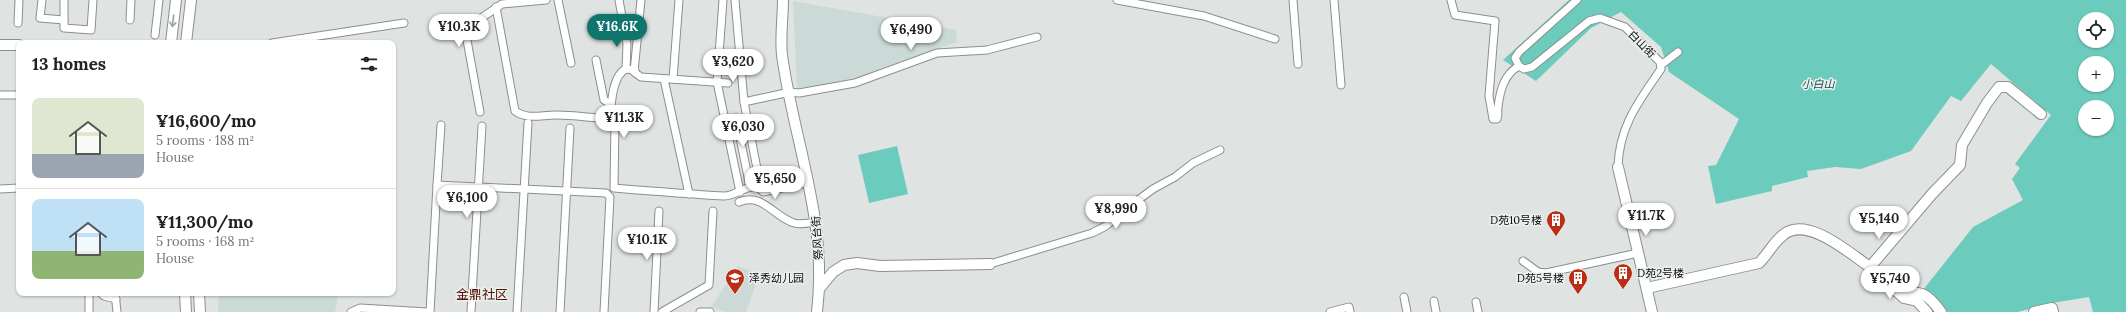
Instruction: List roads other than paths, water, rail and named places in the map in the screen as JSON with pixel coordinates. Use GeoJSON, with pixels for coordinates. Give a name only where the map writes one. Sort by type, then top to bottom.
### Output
{"type":"FeatureCollection","features":[{"type":"Feature","properties":{"kind":"street"},"geometry":{"type":"LineString","coordinates":[[18,23],[19,0]]}},
{"type":"Feature","properties":{"kind":"street"},"geometry":{"type":"LineString","coordinates":[[42,0],[40,18],[64,20]]}},
{"type":"Feature","properties":{"kind":"street"},"geometry":{"type":"LineString","coordinates":[[64,0],[64,28],[91,30],[93,0]]}},
{"type":"Feature","properties":{"kind":"street"},"geometry":{"type":"LineString","coordinates":[[130,20],[131,0]]}},
{"type":"Feature","properties":{"kind":"street"},"geometry":{"type":"LineString","coordinates":[[156,35],[159,0]]}},
{"type":"Feature","properties":{"kind":"street"},"geometry":{"type":"LineString","coordinates":[[171,40],[176,0]]}},
{"type":"Feature","properties":{"kind":"street"},"geometry":{"type":"LineString","coordinates":[[186,40],[191,0]]}},
{"type":"Feature","properties":{"kind":"street"},"geometry":{"type":"LineString","coordinates":[[480,112],[465,29],[496,7],[506,3],[546,0]]}},
{"type":"Feature","properties":{"kind":"street"},"geometry":{"type":"LineString","coordinates":[[558,0],[571,63]]}},
{"type":"Feature","properties":{"kind":"street"},"geometry":{"type":"LineString","coordinates":[[619,0],[627,44],[626,69]]}},
{"type":"Feature","properties":{"kind":"street"},"geometry":{"type":"LineString","coordinates":[[634,70],[642,0]]}},
{"type":"Feature","properties":{"kind":"street"},"geometry":{"type":"LineString","coordinates":[[672,79],[679,0]]}},
{"type":"Feature","properties":{"kind":"street"},"geometry":{"type":"LineString","coordinates":[[724,0],[717,82],[740,192]]}},
{"type":"Feature","properties":{"kind":"street"},"geometry":{"type":"LineString","coordinates":[[735,0],[744,102],[761,189]]}},
{"type":"Feature","properties":{"kind":"street","name":"祭风台街"},"geometry":{"type":"LineString","coordinates":[[783,0],[782,53],[816,222],[819,289],[817,312]]}},
{"type":"Feature","properties":{"kind":"street"},"geometry":{"type":"LineString","coordinates":[[1117,0],[1204,16],[1275,39]]}},
{"type":"Feature","properties":{"kind":"street"},"geometry":{"type":"LineString","coordinates":[[1293,0],[1298,64]]}},
{"type":"Feature","properties":{"kind":"street"},"geometry":{"type":"LineString","coordinates":[[1334,0],[1341,85]]}},
{"type":"Feature","properties":{"kind":"street"},"geometry":{"type":"LineString","coordinates":[[1451,0],[1455,15],[1495,21],[1489,96],[1493,119],[1497,119],[1498,116],[1499,95],[1506,78],[1511,70],[1519,66],[1515,58],[1519,52],[1576,0]]}},
{"type":"Feature","properties":{"kind":"street"},"geometry":{"type":"LineString","coordinates":[[496,7],[515,111],[526,116],[534,117],[553,115],[615,120],[614,188],[729,196],[750,187],[761,189],[763,192],[809,182]]}},
{"type":"Feature","properties":{"kind":"street","name":"白山街"},"geometry":{"type":"LineString","coordinates":[[1519,66],[1524,69],[1532,67],[1589,21],[1600,18],[1624,27],[1660,62],[1661,69],[1636,104],[1618,148],[1618,167],[1652,312]]}},
{"type":"Feature","properties":{"kind":"street"},"geometry":{"type":"LineString","coordinates":[[292,40],[404,23]]}},
{"type":"Feature","properties":{"kind":"street"},"geometry":{"type":"LineString","coordinates":[[744,102],[790,92],[799,93],[855,83],[937,53],[987,50],[1037,37]]}},
{"type":"Feature","properties":{"kind":"street"},"geometry":{"type":"LineString","coordinates":[[0,45],[16,45]]}},
{"type":"Feature","properties":{"kind":"street"},"geometry":{"type":"LineString","coordinates":[[1661,66],[1678,52]]}},
{"type":"Feature","properties":{"kind":"street"},"geometry":{"type":"LineString","coordinates":[[596,60],[604,100],[611,104]]}},
{"type":"Feature","properties":{"kind":"street"},"geometry":{"type":"LineString","coordinates":[[610,120],[612,92],[621,73],[626,69],[634,70],[634,72],[642,77],[728,83]]}},
{"type":"Feature","properties":{"kind":"street"},"geometry":{"type":"LineString","coordinates":[[664,79],[689,194]]}},
{"type":"Feature","properties":{"kind":"street"},"geometry":{"type":"LineString","coordinates":[[1870,267],[1932,194],[1960,165],[1962,145],[1987,102],[1999,87],[2008,87],[2041,114]]}},
{"type":"Feature","properties":{"kind":"street"},"geometry":{"type":"LineString","coordinates":[[0,95],[16,94]]}},
{"type":"Feature","properties":{"kind":"street"},"geometry":{"type":"LineString","coordinates":[[736,118],[750,187]]}},
{"type":"Feature","properties":{"kind":"street"},"geometry":{"type":"LineString","coordinates":[[517,312],[528,123]]}},
{"type":"Feature","properties":{"kind":"street"},"geometry":{"type":"LineString","coordinates":[[351,312],[360,308],[378,311],[429,312],[441,125]]}},
{"type":"Feature","properties":{"kind":"street"},"geometry":{"type":"LineString","coordinates":[[471,312],[482,126]]}},
{"type":"Feature","properties":{"kind":"street"},"geometry":{"type":"LineString","coordinates":[[560,312],[570,128]]}},
{"type":"Feature","properties":{"kind":"street"},"geometry":{"type":"LineString","coordinates":[[819,289],[833,272],[844,265],[857,263],[880,266],[990,264],[1092,233],[1106,226],[1123,211],[1153,189],[1175,177],[1193,163],[1220,150]]}},
{"type":"Feature","properties":{"kind":"street"},"geometry":{"type":"LineString","coordinates":[[438,185],[606,193],[610,197],[604,312]]}},
{"type":"Feature","properties":{"kind":"street"},"geometry":{"type":"LineString","coordinates":[[0,189],[16,188]]}},
{"type":"Feature","properties":{"kind":"street"},"geometry":{"type":"LineString","coordinates":[[739,202],[752,198],[760,201],[787,220],[796,224],[816,222]]}},
{"type":"Feature","properties":{"kind":"street"},"geometry":{"type":"LineString","coordinates":[[654,312],[659,211]]}},
{"type":"Feature","properties":{"kind":"street"},"geometry":{"type":"LineString","coordinates":[[662,312],[709,285],[713,211]]}},
{"type":"Feature","properties":{"kind":"street"},"geometry":{"type":"LineString","coordinates":[[1647,288],[1759,263],[1784,234],[1795,228],[1809,229],[1820,234],[1870,267],[1904,298],[1917,301],[1927,312]]}},
{"type":"Feature","properties":{"kind":"street"},"geometry":{"type":"LineString","coordinates":[[1523,261],[1538,272],[1546,273],[1638,253]]}},
{"type":"Feature","properties":{"kind":"street"},"geometry":{"type":"LineString","coordinates":[[1896,291],[1923,293],[1929,296],[1941,312]]}},
{"type":"Feature","properties":{"kind":"street"},"geometry":{"type":"LineString","coordinates":[[89,296],[90,312]]}},
{"type":"Feature","properties":{"kind":"street"},"geometry":{"type":"LineString","coordinates":[[104,296],[116,296],[116,312]]}},
{"type":"Feature","properties":{"kind":"street"},"geometry":{"type":"LineString","coordinates":[[185,296],[186,312]]}},
{"type":"Feature","properties":{"kind":"street"},"geometry":{"type":"LineString","coordinates":[[199,296],[200,312]]}},
{"type":"Feature","properties":{"kind":"street"},"geometry":{"type":"LineString","coordinates":[[1404,297],[1407,312]]}},
{"type":"Feature","properties":{"kind":"street"},"geometry":{"type":"LineString","coordinates":[[1434,301],[1436,312]]}},
{"type":"Feature","properties":{"kind":"street"},"geometry":{"type":"LineString","coordinates":[[1476,302],[1478,312]]}},
{"type":"Feature","properties":{"kind":"street"},"geometry":{"type":"LineString","coordinates":[[1330,312],[1349,307],[1350,312]]}},
{"type":"Feature","properties":{"kind":"street"},"geometry":{"type":"LineString","coordinates":[[2034,312],[2052,308],[2053,312]]}},
{"type":"Feature","properties":{"kind":"street"},"geometry":{"type":"LineString","coordinates":[[700,312],[710,312]]}},
{"type":"Feature","properties":{"kind":"place","name":"D苑10号楼"},"geometry":{"type":"Point","coordinates":[1556,237]}},
{"type":"Feature","properties":{"kind":"place","name":"D苑2号楼"},"geometry":{"type":"Point","coordinates":[1623,290]}},
{"type":"Feature","properties":{"kind":"place","name":"泽秀幼儿园"},"geometry":{"type":"Point","coordinates":[735,295]}},
{"type":"Feature","properties":{"kind":"place","name":"D苑5号楼"},"geometry":{"type":"Point","coordinates":[1578,295]}},
{"type":"Feature","properties":{"kind":"district","name":"金鼎社区"},"geometry":{"type":"Point","coordinates":[482,294]}},
{"type":"Feature","properties":{"kind":"park label","name":"小白山"},"geometry":{"type":"Point","coordinates":[1818,84]}}]}
